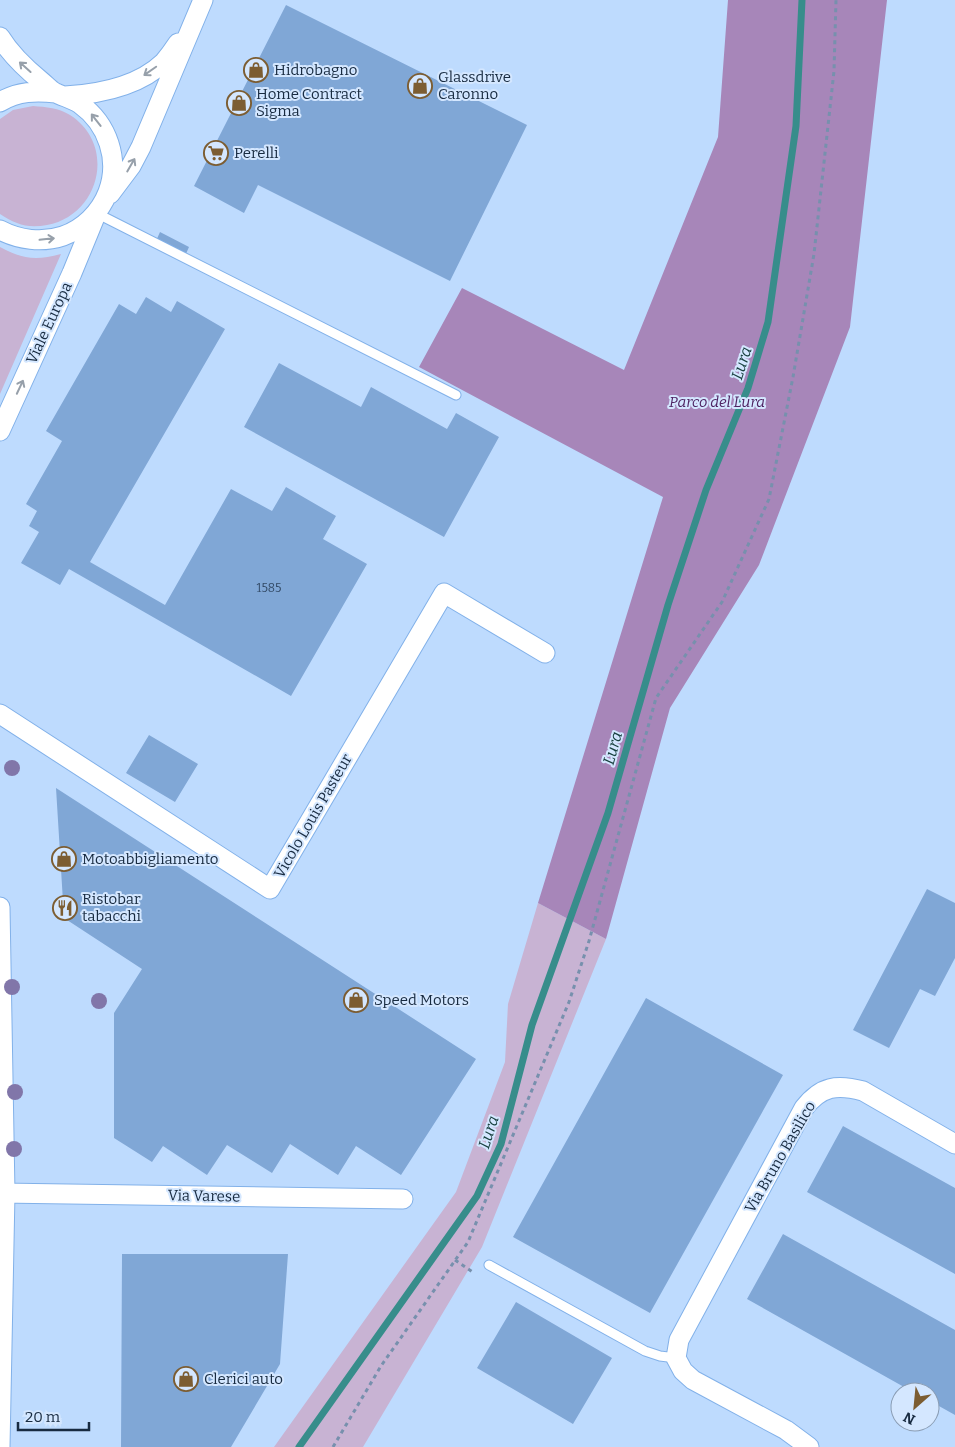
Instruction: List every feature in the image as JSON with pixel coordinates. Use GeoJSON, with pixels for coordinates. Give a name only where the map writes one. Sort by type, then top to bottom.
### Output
{"type":"FeatureCollection","features":[{"type":"Feature","properties":{"kind":"street","name":"Viale Europa"},"geometry":{"type":"LineString","coordinates":[[0,230],[26,240],[53,239],[82,227],[99,209],[119,185],[141,147],[203,0]]}},
{"type":"Feature","properties":{"kind":"street","name":"Viale Europa"},"geometry":{"type":"LineString","coordinates":[[60,94],[91,94],[110,90],[142,77],[164,62],[194,22]]}},
{"type":"Feature","properties":{"kind":"street","name":"Viale Europa"},"geometry":{"type":"LineString","coordinates":[[0,37],[9,52],[60,94],[79,103],[92,114],[106,134],[113,164],[112,180],[0,431]]}},
{"type":"Feature","properties":{"kind":"street"},"geometry":{"type":"LineString","coordinates":[[0,102],[23,92],[39,91],[60,94]]}},
{"type":"Feature","properties":{"kind":"street","name":"Vicolo Louis Pasteur"},"geometry":{"type":"LineString","coordinates":[[0,714],[270,889],[444,593],[545,653]]}},
{"type":"Feature","properties":{"kind":"street"},"geometry":{"type":"LineString","coordinates":[[0,907],[2,1193],[0,1447]]}},
{"type":"Feature","properties":{"kind":"street","name":"Via Bruno Basilico"},"geometry":{"type":"LineString","coordinates":[[676,1358],[679,1340],[804,1108],[816,1095],[824,1090],[843,1087],[863,1091],[955,1144]]}},
{"type":"Feature","properties":{"kind":"street","name":"Via Varese"},"geometry":{"type":"LineString","coordinates":[[2,1193],[402,1198]]}},
{"type":"Feature","properties":{"kind":"street"},"geometry":{"type":"LineString","coordinates":[[676,1358],[683,1371],[693,1380],[786,1430],[809,1447]]}},
{"type":"Feature","properties":{"kind":"lane"},"geometry":{"type":"LineString","coordinates":[[99,209],[456,395]]}},
{"type":"Feature","properties":{"kind":"lane"},"geometry":{"type":"LineString","coordinates":[[489,1265],[645,1351],[660,1356],[676,1358]]}},
{"type":"Feature","properties":{"kind":"path"},"geometry":{"type":"LineString","coordinates":[[333,1447],[381,1366],[468,1242],[569,1002],[590,941],[656,698],[722,602],[769,500],[814,254],[834,71],[836,0]]}},
{"type":"Feature","properties":{"kind":"shaded area"},"geometry":{"type":"Polygon","coordinates":[[[33,106],[57,109],[70,115],[85,128],[94,143],[97,160],[96,178],[90,194],[80,208],[65,219],[47,225],[28,226],[10,220],[0,214],[0,119],[13,110],[33,106]]]}},
{"type":"Feature","properties":{"kind":"shaded area"},"geometry":{"type":"Polygon","coordinates":[[[0,247],[29,258],[44,258],[61,254],[0,394],[0,247]]]}},
{"type":"Feature","properties":{"kind":"shaded area"},"geometry":{"type":"Polygon","coordinates":[[[538,903],[606,939],[482,1247],[363,1447],[274,1447],[456,1192],[505,1062],[508,1004],[538,903]]]}},
{"type":"Feature","properties":{"kind":"green space","name":"Parco del Lura"},"geometry":{"type":"Polygon","coordinates":[[[728,0],[887,0],[850,327],[759,565],[670,708],[606,939],[538,903],[663,497],[419,367],[462,288],[624,370],[718,137],[728,0]]]}},
{"type":"Feature","properties":{"kind":"building"},"geometry":{"type":"Polygon","coordinates":[[[286,5],[527,125],[450,281],[258,185],[244,213],[194,186],[286,5]]]}},
{"type":"Feature","properties":{"kind":"building"},"geometry":{"type":"Polygon","coordinates":[[[160,232],[189,247],[185,256],[156,241],[160,232]]]}},
{"type":"Feature","properties":{"kind":"building"},"geometry":{"type":"Polygon","coordinates":[[[146,297],[171,312],[177,301],[225,329],[90,562],[165,605],[231,489],[272,511],[286,487],[336,516],[323,539],[367,564],[291,696],[69,569],[60,585],[21,563],[39,532],[29,526],[37,511],[26,504],[62,441],[46,431],[119,304],[136,314],[146,297]]]}},
{"type":"Feature","properties":{"kind":"building"},"geometry":{"type":"Polygon","coordinates":[[[279,363],[361,407],[371,387],[447,429],[456,413],[499,437],[444,537],[244,427],[279,363]]]}},
{"type":"Feature","properties":{"kind":"building"},"geometry":{"type":"Polygon","coordinates":[[[149,735],[198,764],[175,802],[126,773],[149,735]]]}},
{"type":"Feature","properties":{"kind":"building"},"geometry":{"type":"Polygon","coordinates":[[[56,788],[476,1059],[401,1175],[356,1146],[338,1175],[290,1144],[272,1173],[227,1145],[207,1175],[163,1146],[152,1162],[114,1138],[114,1013],[142,969],[64,918],[56,788]]]}},
{"type":"Feature","properties":{"kind":"building"},"geometry":{"type":"Polygon","coordinates":[[[927,889],[955,903],[955,958],[935,996],[920,989],[889,1048],[853,1030],[927,889]]]}},
{"type":"Feature","properties":{"kind":"building"},"geometry":{"type":"Polygon","coordinates":[[[646,998],[783,1075],[650,1313],[513,1237],[646,998]]]}},
{"type":"Feature","properties":{"kind":"building"},"geometry":{"type":"Polygon","coordinates":[[[843,1126],[955,1188],[955,1274],[807,1192],[843,1126]]]}},
{"type":"Feature","properties":{"kind":"building"},"geometry":{"type":"Polygon","coordinates":[[[783,1234],[955,1330],[955,1415],[940,1407],[940,1382],[895,1382],[747,1299],[783,1234]]]}},
{"type":"Feature","properties":{"kind":"building"},"geometry":{"type":"Polygon","coordinates":[[[122,1254],[288,1254],[280,1364],[231,1447],[121,1447],[122,1254]]]}},
{"type":"Feature","properties":{"kind":"building"},"geometry":{"type":"Polygon","coordinates":[[[516,1302],[612,1358],[573,1424],[477,1368],[516,1302]]]}},
{"type":"Feature","properties":{"kind":"waterway","name":"Lura"},"geometry":{"type":"LineString","coordinates":[[299,1447],[477,1196],[501,1144],[532,1025],[608,813],[668,605],[706,490],[748,388],[768,322],[796,126],[802,0]]}},
{"type":"Feature","properties":{"kind":"place","name":"Hidrobagno"},"geometry":{"type":"Point","coordinates":[256,70]}},
{"type":"Feature","properties":{"kind":"place","name":"Glassdrive Caronno"},"geometry":{"type":"Point","coordinates":[420,86]}},
{"type":"Feature","properties":{"kind":"place","name":"Home Contract Sigma"},"geometry":{"type":"Point","coordinates":[239,103]}},
{"type":"Feature","properties":{"kind":"place","name":"Perelli"},"geometry":{"type":"Point","coordinates":[216,153]}},
{"type":"Feature","properties":{"kind":"place","name":"Motoabbigliamento"},"geometry":{"type":"Point","coordinates":[64,859]}},
{"type":"Feature","properties":{"kind":"place","name":"Ristobar tabacchi"},"geometry":{"type":"Point","coordinates":[65,908]}},
{"type":"Feature","properties":{"kind":"place","name":"Speed Motors"},"geometry":{"type":"Point","coordinates":[356,1000]}},
{"type":"Feature","properties":{"kind":"place","name":"Clerici auto"},"geometry":{"type":"Point","coordinates":[186,1379]}}]}
